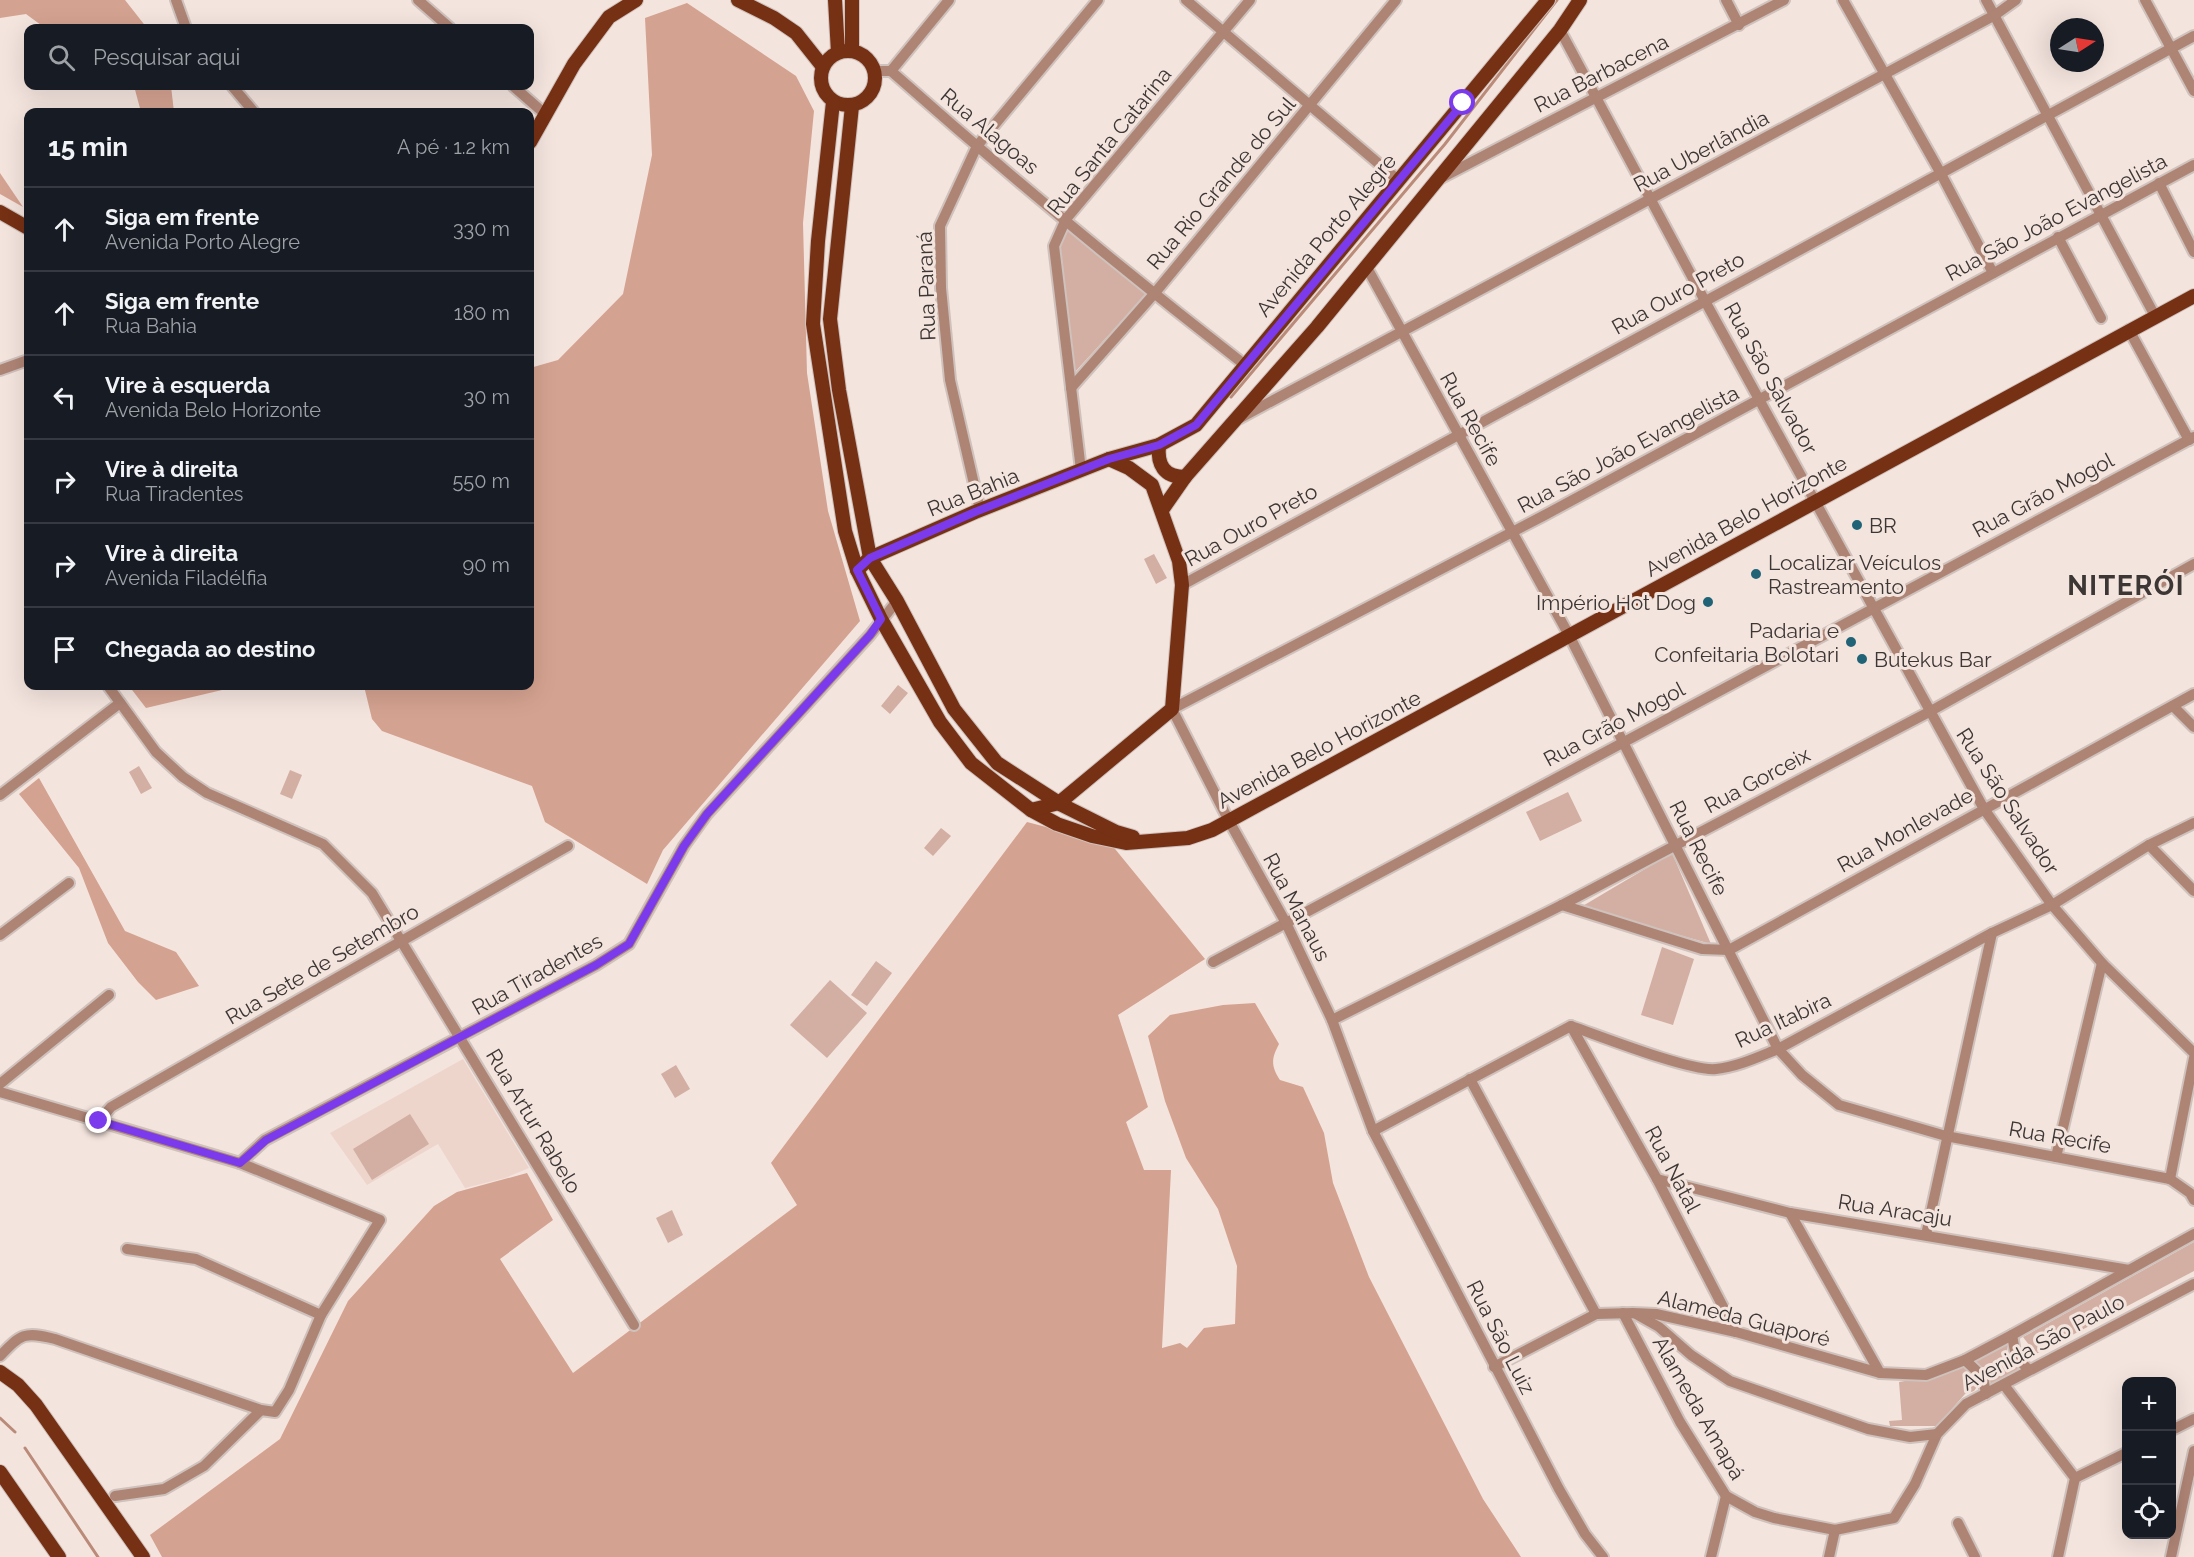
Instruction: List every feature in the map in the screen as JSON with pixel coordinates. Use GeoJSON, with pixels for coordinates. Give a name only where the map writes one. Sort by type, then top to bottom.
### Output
{"type":"FeatureCollection","features":[{"type":"Feature","properties":{"kind":"main road"},"geometry":{"type":"LineString","coordinates":[[534,135],[574,64],[609,17],[636,0]]}},
{"type":"Feature","properties":{"kind":"main road"},"geometry":{"type":"LineString","coordinates":[[738,0],[774,18],[796,33],[823,67]]}},
{"type":"Feature","properties":{"kind":"main road"},"geometry":{"type":"LineString","coordinates":[[835,0],[838,52]]}},
{"type":"Feature","properties":{"kind":"main road"},"geometry":{"type":"LineString","coordinates":[[852,0],[852,51]]}},
{"type":"Feature","properties":{"kind":"main road","name":"Avenida Porto Alegre"},"geometry":{"type":"LineString","coordinates":[[1109,459],[1159,445],[1196,425],[1548,0]]}},
{"type":"Feature","properties":{"kind":"main road"},"geometry":{"type":"LineString","coordinates":[[1162,510],[1185,477],[1366,266],[1560,30],[1580,0]]}},
{"type":"Feature","properties":{"kind":"main road"},"geometry":{"type":"LineString","coordinates":[[852,51],[866,58],[875,71],[875,83],[871,94],[863,102],[852,106],[833,102],[825,94],[820,82],[823,67],[827,59],[838,52],[852,51]]}},
{"type":"Feature","properties":{"kind":"main road","name":"Avenida Belo Horizonte"},"geometry":{"type":"LineString","coordinates":[[833,102],[818,241],[813,324],[845,531],[857,570],[881,619],[940,722],[971,763],[1031,810],[1057,824],[1092,836],[1126,843],[1188,838],[1229,821],[2129,330],[2155,316],[2192,301]]}},
{"type":"Feature","properties":{"kind":"main road","name":"Avenida Belo Horizonte"},"geometry":{"type":"LineString","coordinates":[[852,106],[830,319],[838,390],[870,558],[897,601],[954,709],[997,763],[1059,803],[1116,832],[1153,842]]}},
{"type":"Feature","properties":{"kind":"main road"},"geometry":{"type":"LineString","coordinates":[[0,212],[24,226]]}},
{"type":"Feature","properties":{"kind":"main road"},"geometry":{"type":"LineString","coordinates":[[1159,445],[1159,463],[1164,471],[1177,477],[1185,477]]}},
{"type":"Feature","properties":{"kind":"main road"},"geometry":{"type":"LineString","coordinates":[[1031,810],[1059,803],[1172,709],[1182,585],[1179,561],[1152,485],[1129,468],[1109,459]]}},
{"type":"Feature","properties":{"kind":"main road","name":"Rua Bahia"},"geometry":{"type":"LineString","coordinates":[[857,570],[870,558],[980,510],[1109,459]]}},
{"type":"Feature","properties":{"kind":"main road"},"geometry":{"type":"LineString","coordinates":[[0,1372],[18,1385],[36,1405],[143,1557]]}},
{"type":"Feature","properties":{"kind":"main road"},"geometry":{"type":"LineString","coordinates":[[0,1472],[59,1557]]}},
{"type":"Feature","properties":{"kind":"street"},"geometry":{"type":"LineString","coordinates":[[176,0],[185,24]]}},
{"type":"Feature","properties":{"kind":"street"},"geometry":{"type":"LineString","coordinates":[[418,0],[445,24]]}},
{"type":"Feature","properties":{"kind":"street"},"geometry":{"type":"LineString","coordinates":[[875,71],[891,71],[950,0]]}},
{"type":"Feature","properties":{"kind":"street","name":"Rua Paraná"},"geometry":{"type":"LineString","coordinates":[[980,510],[950,380],[941,288],[940,226],[977,147],[1098,0]]}},
{"type":"Feature","properties":{"kind":"street"},"geometry":{"type":"LineString","coordinates":[[1186,0],[1398,180]]}},
{"type":"Feature","properties":{"kind":"street","name":"Rua Santa Catarina"},"geometry":{"type":"LineString","coordinates":[[1081,470],[1053,246],[1066,219],[1250,0]]}},
{"type":"Feature","properties":{"kind":"street","name":"Rua Rio Grande do Sul"},"geometry":{"type":"LineString","coordinates":[[1071,388],[1154,294],[1312,105],[1396,0]]}},
{"type":"Feature","properties":{"kind":"street"},"geometry":{"type":"LineString","coordinates":[[1726,0],[1739,25]]}},
{"type":"Feature","properties":{"kind":"street","name":"Rua Barbacena"},"geometry":{"type":"LineString","coordinates":[[1436,181],[1784,0]]}},
{"type":"Feature","properties":{"kind":"street"},"geometry":{"type":"LineString","coordinates":[[1843,0],[1940,172],[1993,273]]}},
{"type":"Feature","properties":{"kind":"street"},"geometry":{"type":"LineString","coordinates":[[1986,0],[2102,213],[2155,316]]}},
{"type":"Feature","properties":{"kind":"street","name":"Rua Uberlândia"},"geometry":{"type":"LineString","coordinates":[[1237,419],[1651,201],[1995,15],[2016,0]]}},
{"type":"Feature","properties":{"kind":"street"},"geometry":{"type":"LineString","coordinates":[[2145,0],[2194,91]]}},
{"type":"Feature","properties":{"kind":"street","name":"Rua São Salvador"},"geometry":{"type":"LineString","coordinates":[[1560,30],[1705,301],[1817,501],[1929,712],[1984,809],[2052,904],[2102,963],[2194,1053]]}},
{"type":"Feature","properties":{"kind":"street","name":"Rua Ouro Preto"},"geometry":{"type":"LineString","coordinates":[[1182,585],[2194,36]]}},
{"type":"Feature","properties":{"kind":"street","name":"Rua Alagoas"},"geometry":{"type":"LineString","coordinates":[[891,71],[977,147],[1154,294],[1245,365]]}},
{"type":"Feature","properties":{"kind":"street"},"geometry":{"type":"LineString","coordinates":[[235,90],[251,108]]}},
{"type":"Feature","properties":{"kind":"street"},"geometry":{"type":"LineString","coordinates":[[518,90],[545,114]]}},
{"type":"Feature","properties":{"kind":"street","name":"Rua São João Evangelista"},"geometry":{"type":"LineString","coordinates":[[1172,709],[1761,400],[2194,165]]}},
{"type":"Feature","properties":{"kind":"street"},"geometry":{"type":"LineString","coordinates":[[2159,183],[2194,252]]}},
{"type":"Feature","properties":{"kind":"street"},"geometry":{"type":"LineString","coordinates":[[2058,237],[2101,318]]}},
{"type":"Feature","properties":{"kind":"street","name":"Rua Recife"},"geometry":{"type":"LineString","coordinates":[[1366,266],[1570,637],[1778,1049],[1802,1075],[1839,1105],[1946,1136],[2170,1179],[2190,1193],[2194,1200]]}},
{"type":"Feature","properties":{"kind":"street"},"geometry":{"type":"LineString","coordinates":[[2129,330],[2191,438]]}},
{"type":"Feature","properties":{"kind":"street"},"geometry":{"type":"LineString","coordinates":[[0,370],[24,361]]}},
{"type":"Feature","properties":{"kind":"street","name":"Rua Grão Mogol"},"geometry":{"type":"LineString","coordinates":[[1213,962],[2191,438]]}},
{"type":"Feature","properties":{"kind":"street","name":"Rua Gorceix"},"geometry":{"type":"LineString","coordinates":[[1332,1020],[1562,904],[1929,712],[2194,564]]}},
{"type":"Feature","properties":{"kind":"street","name":"Rua Tiradentes"},"geometry":{"type":"LineString","coordinates":[[240,1163],[266,1140],[596,965],[629,944],[684,846],[707,814],[870,635],[897,601]]}},
{"type":"Feature","properties":{"kind":"street","name":"Rua Artur Rabelo"},"geometry":{"type":"LineString","coordinates":[[111,690],[156,752],[183,777],[207,793],[323,844],[372,893],[634,1325]]}},
{"type":"Feature","properties":{"kind":"street","name":"Rua Monlevade"},"geometry":{"type":"LineString","coordinates":[[1729,950],[2194,694]]}},
{"type":"Feature","properties":{"kind":"street"},"geometry":{"type":"LineString","coordinates":[[1,794],[120,703]]}},
{"type":"Feature","properties":{"kind":"street"},"geometry":{"type":"LineString","coordinates":[[2173,706],[2194,727]]}},
{"type":"Feature","properties":{"kind":"street","name":"Rua Manaus"},"geometry":{"type":"LineString","coordinates":[[1172,709],[1229,821],[1286,923],[1332,1020],[1373,1131]]}},
{"type":"Feature","properties":{"kind":"street","name":"Rua Itabira"},"geometry":{"type":"LineString","coordinates":[[1571,1026],[1690,1065],[1715,1070],[1778,1049],[1992,933],[2052,904],[2150,845],[2194,823]]}},
{"type":"Feature","properties":{"kind":"street"},"geometry":{"type":"LineString","coordinates":[[2150,845],[2194,891]]}},
{"type":"Feature","properties":{"kind":"street","name":"Rua Sete de Setembro"},"geometry":{"type":"LineString","coordinates":[[99,1121],[111,1107],[568,846]]}},
{"type":"Feature","properties":{"kind":"street"},"geometry":{"type":"LineString","coordinates":[[0,935],[69,883]]}},
{"type":"Feature","properties":{"kind":"street"},"geometry":{"type":"LineString","coordinates":[[1562,904],[1702,949],[1729,950]]}},
{"type":"Feature","properties":{"kind":"street"},"geometry":{"type":"LineString","coordinates":[[1926,1235],[1992,933]]}},
{"type":"Feature","properties":{"kind":"street"},"geometry":{"type":"LineString","coordinates":[[2056,1157],[2102,963]]}},
{"type":"Feature","properties":{"kind":"street"},"geometry":{"type":"LineString","coordinates":[[0,1084],[109,995]]}},
{"type":"Feature","properties":{"kind":"street"},"geometry":{"type":"LineString","coordinates":[[1373,1131],[1571,1026]]}},
{"type":"Feature","properties":{"kind":"street","name":"Rua Natal"},"geometry":{"type":"LineString","coordinates":[[1571,1026],[1657,1179],[1736,1332]]}},
{"type":"Feature","properties":{"kind":"street"},"geometry":{"type":"LineString","coordinates":[[2170,1179],[2194,1058]]}},
{"type":"Feature","properties":{"kind":"street"},"geometry":{"type":"LineString","coordinates":[[1470,1079],[1596,1314],[1494,1367]]}},
{"type":"Feature","properties":{"kind":"street"},"geometry":{"type":"LineString","coordinates":[[0,1092],[240,1163],[380,1220],[321,1315],[289,1390],[274,1412],[261,1410],[55,1339],[31,1333],[18,1337],[0,1356]]}},
{"type":"Feature","properties":{"kind":"street","name":"Rua São Luiz"},"geometry":{"type":"LineString","coordinates":[[1373,1131],[1494,1367],[1585,1534],[1603,1557]]}},
{"type":"Feature","properties":{"kind":"street","name":"Rua Aracaju"},"geometry":{"type":"LineString","coordinates":[[1657,1179],[1790,1213],[2129,1270]]}},
{"type":"Feature","properties":{"kind":"street"},"geometry":{"type":"LineString","coordinates":[[1790,1213],[1880,1373]]}},
{"type":"Feature","properties":{"kind":"street","name":"Avenida São Paulo"},"geometry":{"type":"LineString","coordinates":[[1880,1373],[1926,1375],[1965,1360],[2194,1234]]}},
{"type":"Feature","properties":{"kind":"street"},"geometry":{"type":"LineString","coordinates":[[127,1249],[196,1259],[321,1315]]}},
{"type":"Feature","properties":{"kind":"street","name":"Avenida São Paulo"},"geometry":{"type":"LineString","coordinates":[[1894,1518],[1915,1484],[1937,1434],[1966,1404],[2194,1284]]}},
{"type":"Feature","properties":{"kind":"street"},"geometry":{"type":"LineString","coordinates":[[1628,1313],[1659,1328],[1691,1355],[1730,1381],[1868,1429],[1910,1437],[1937,1434]]}},
{"type":"Feature","properties":{"kind":"street","name":"Alameda Amapá"},"geometry":{"type":"LineString","coordinates":[[1628,1313],[1685,1431],[1726,1496],[1755,1512],[1774,1518],[1835,1530],[1894,1518]]}},
{"type":"Feature","properties":{"kind":"street","name":"Alameda Guaporé"},"geometry":{"type":"LineString","coordinates":[[1596,1314],[1656,1314],[1736,1332],[1880,1373]]}},
{"type":"Feature","properties":{"kind":"street"},"geometry":{"type":"LineString","coordinates":[[2012,1335],[2016,1358],[2029,1370]]}},
{"type":"Feature","properties":{"kind":"street"},"geometry":{"type":"LineString","coordinates":[[1965,1360],[1983,1377],[1986,1395]]}},
{"type":"Feature","properties":{"kind":"street"},"geometry":{"type":"LineString","coordinates":[[2004,1385],[2075,1478],[2058,1557]]}},
{"type":"Feature","properties":{"kind":"street"},"geometry":{"type":"LineString","coordinates":[[115,1496],[164,1489],[204,1466],[261,1410]]}},
{"type":"Feature","properties":{"kind":"street"},"geometry":{"type":"LineString","coordinates":[[2176,1428],[2194,1419]]}},
{"type":"Feature","properties":{"kind":"street"},"geometry":{"type":"LineString","coordinates":[[2171,1557],[2194,1452]]}},
{"type":"Feature","properties":{"kind":"street"},"geometry":{"type":"LineString","coordinates":[[2075,1478],[2122,1454]]}},
{"type":"Feature","properties":{"kind":"street"},"geometry":{"type":"LineString","coordinates":[[1711,1557],[1726,1496]]}},
{"type":"Feature","properties":{"kind":"street"},"geometry":{"type":"LineString","coordinates":[[1958,1523],[1975,1557]]}},
{"type":"Feature","properties":{"kind":"street"},"geometry":{"type":"LineString","coordinates":[[1829,1557],[1835,1530]]}},
{"type":"Feature","properties":{"kind":"shaded area"},"geometry":{"type":"Polygon","coordinates":[[[0,0],[125,0],[144,24],[40,24],[26,14],[0,18],[0,0]]]}},
{"type":"Feature","properties":{"kind":"shaded area"},"geometry":{"type":"Polygon","coordinates":[[[687,3],[796,76],[814,111],[803,223],[807,373],[828,511],[860,621],[663,850],[647,884],[545,822],[532,786],[382,731],[372,719],[365,690],[534,690],[534,367],[558,360],[623,294],[652,155],[645,18],[687,3]]]}},
{"type":"Feature","properties":{"kind":"shaded area"},"geometry":{"type":"Polygon","coordinates":[[[135,90],[171,90],[174,108],[140,108],[135,90]]]}},
{"type":"Feature","properties":{"kind":"shaded area"},"geometry":{"type":"Polygon","coordinates":[[[0,173],[23,207],[0,194],[0,173]]]}},
{"type":"Feature","properties":{"kind":"shaded area"},"geometry":{"type":"Polygon","coordinates":[[[1068,228],[1147,293],[1075,372],[1060,244],[1068,228]]]}},
{"type":"Feature","properties":{"kind":"shaded area"},"geometry":{"type":"Polygon","coordinates":[[[1154,554],[1167,578],[1156,584],[1144,559],[1154,554]]]}},
{"type":"Feature","properties":{"kind":"shaded area"},"geometry":{"type":"Polygon","coordinates":[[[898,685],[908,693],[890,714],[881,706],[898,685]]]}},
{"type":"Feature","properties":{"kind":"shaded area"},"geometry":{"type":"Polygon","coordinates":[[[132,690],[222,690],[146,708],[132,690]]]}},
{"type":"Feature","properties":{"kind":"shaded area"},"geometry":{"type":"Polygon","coordinates":[[[139,766],[152,788],[141,794],[129,772],[139,766]]]}},
{"type":"Feature","properties":{"kind":"shaded area"},"geometry":{"type":"Polygon","coordinates":[[[290,770],[302,775],[292,799],[280,794],[290,770]]]}},
{"type":"Feature","properties":{"kind":"shaded area"},"geometry":{"type":"Polygon","coordinates":[[[39,778],[125,931],[176,952],[199,986],[156,1000],[138,982],[108,943],[79,868],[19,794],[39,778]]]}},
{"type":"Feature","properties":{"kind":"shaded area"},"geometry":{"type":"Polygon","coordinates":[[[1568,792],[1582,821],[1540,841],[1526,812],[1568,792]]]}},
{"type":"Feature","properties":{"kind":"shaded area"},"geometry":{"type":"Polygon","coordinates":[[[1027,822],[1111,844],[1205,959],[1118,1015],[1148,1107],[1126,1122],[1144,1170],[1171,1170],[1162,1348],[1180,1343],[1187,1348],[1204,1328],[1235,1324],[1237,1266],[1218,1209],[1186,1158],[1165,1101],[1148,1036],[1170,1015],[1223,1005],[1255,1003],[1279,1044],[1273,1062],[1277,1075],[1280,1080],[1303,1087],[1324,1133],[1333,1183],[1369,1277],[1483,1499],[1521,1557],[162,1557],[150,1535],[280,1439],[348,1301],[434,1206],[457,1192],[527,1173],[553,1220],[500,1259],[573,1373],[797,1205],[771,1163],[1027,822]]]}},
{"type":"Feature","properties":{"kind":"shaded area"},"geometry":{"type":"Polygon","coordinates":[[[941,828],[951,836],[933,856],[924,848],[941,828]]]}},
{"type":"Feature","properties":{"kind":"shaded area"},"geometry":{"type":"Polygon","coordinates":[[[1672,853],[1711,944],[1581,907],[1672,853]]]}},
{"type":"Feature","properties":{"kind":"shaded area"},"geometry":{"type":"Polygon","coordinates":[[[1662,947],[1694,959],[1673,1025],[1641,1015],[1662,947]]]}},
{"type":"Feature","properties":{"kind":"shaded area"},"geometry":{"type":"Polygon","coordinates":[[[876,961],[892,973],[867,1006],[851,995],[876,961]]]}},
{"type":"Feature","properties":{"kind":"shaded area"},"geometry":{"type":"Polygon","coordinates":[[[830,980],[867,1013],[827,1058],[790,1025],[830,980]]]}},
{"type":"Feature","properties":{"kind":"shaded area"},"geometry":{"type":"Polygon","coordinates":[[[463,1059],[529,1168],[505,1178],[465,1188],[438,1144],[367,1185],[330,1133],[463,1059]]]}},
{"type":"Feature","properties":{"kind":"shaded area"},"geometry":{"type":"Polygon","coordinates":[[[676,1065],[690,1089],[675,1098],[661,1074],[676,1065]]]}},
{"type":"Feature","properties":{"kind":"shaded area"},"geometry":{"type":"Polygon","coordinates":[[[410,1114],[429,1144],[372,1180],[353,1149],[410,1114]]]}},
{"type":"Feature","properties":{"kind":"shaded area"},"geometry":{"type":"Polygon","coordinates":[[[672,1210],[683,1235],[668,1243],[656,1218],[672,1210]]]}},
{"type":"Feature","properties":{"kind":"shaded area"},"geometry":{"type":"Polygon","coordinates":[[[2194,1242],[2194,1271],[2036,1354],[2023,1337],[2194,1242]]]}},
{"type":"Feature","properties":{"kind":"shaded area"},"geometry":{"type":"Polygon","coordinates":[[[2007,1341],[2007,1357],[2022,1370],[1991,1385],[1973,1360],[2007,1341]]]}},
{"type":"Feature","properties":{"kind":"shaded area"},"geometry":{"type":"Polygon","coordinates":[[[1961,1365],[1976,1375],[1978,1385],[1974,1391],[1965,1394],[1937,1426],[1890,1426],[1889,1421],[1902,1420],[1899,1382],[1935,1376],[1961,1365]]]}},
{"type":"Feature","properties":{"kind":"waterway"},"geometry":{"type":"LineString","coordinates":[[1231,397],[1445,144],[1557,0]]}},
{"type":"Feature","properties":{"kind":"waterway"},"geometry":{"type":"LineString","coordinates":[[0,1418],[15,1432]]}},
{"type":"Feature","properties":{"kind":"waterway"},"geometry":{"type":"LineString","coordinates":[[25,1448],[98,1557]]}},
{"type":"Feature","properties":{"kind":"place","name":"BR"},"geometry":{"type":"Point","coordinates":[1857,525]}},
{"type":"Feature","properties":{"kind":"place","name":"Localizar Veículos Rastreamento"},"geometry":{"type":"Point","coordinates":[1756,574]}},
{"type":"Feature","properties":{"kind":"place","name":"Império Hot Dog"},"geometry":{"type":"Point","coordinates":[1708,602]}},
{"type":"Feature","properties":{"kind":"place","name":"Padaria e Confeitaria Bolotari"},"geometry":{"type":"Point","coordinates":[1851,642]}},
{"type":"Feature","properties":{"kind":"place","name":"Butekus Bar"},"geometry":{"type":"Point","coordinates":[1862,659]}},
{"type":"Feature","properties":{"kind":"district","name":"NITERÓI"},"geometry":{"type":"Point","coordinates":[2126,585]}},
{"type":"Feature","properties":{"kind":"route"},"geometry":{"type":"LineString","coordinates":[[99,1121],[240,1163],[266,1140],[596,965],[629,944],[684,846],[707,814],[870,635],[881,619],[857,570],[870,558],[975,512],[1109,459],[1159,445],[1196,425],[1463,103]]}}]}
